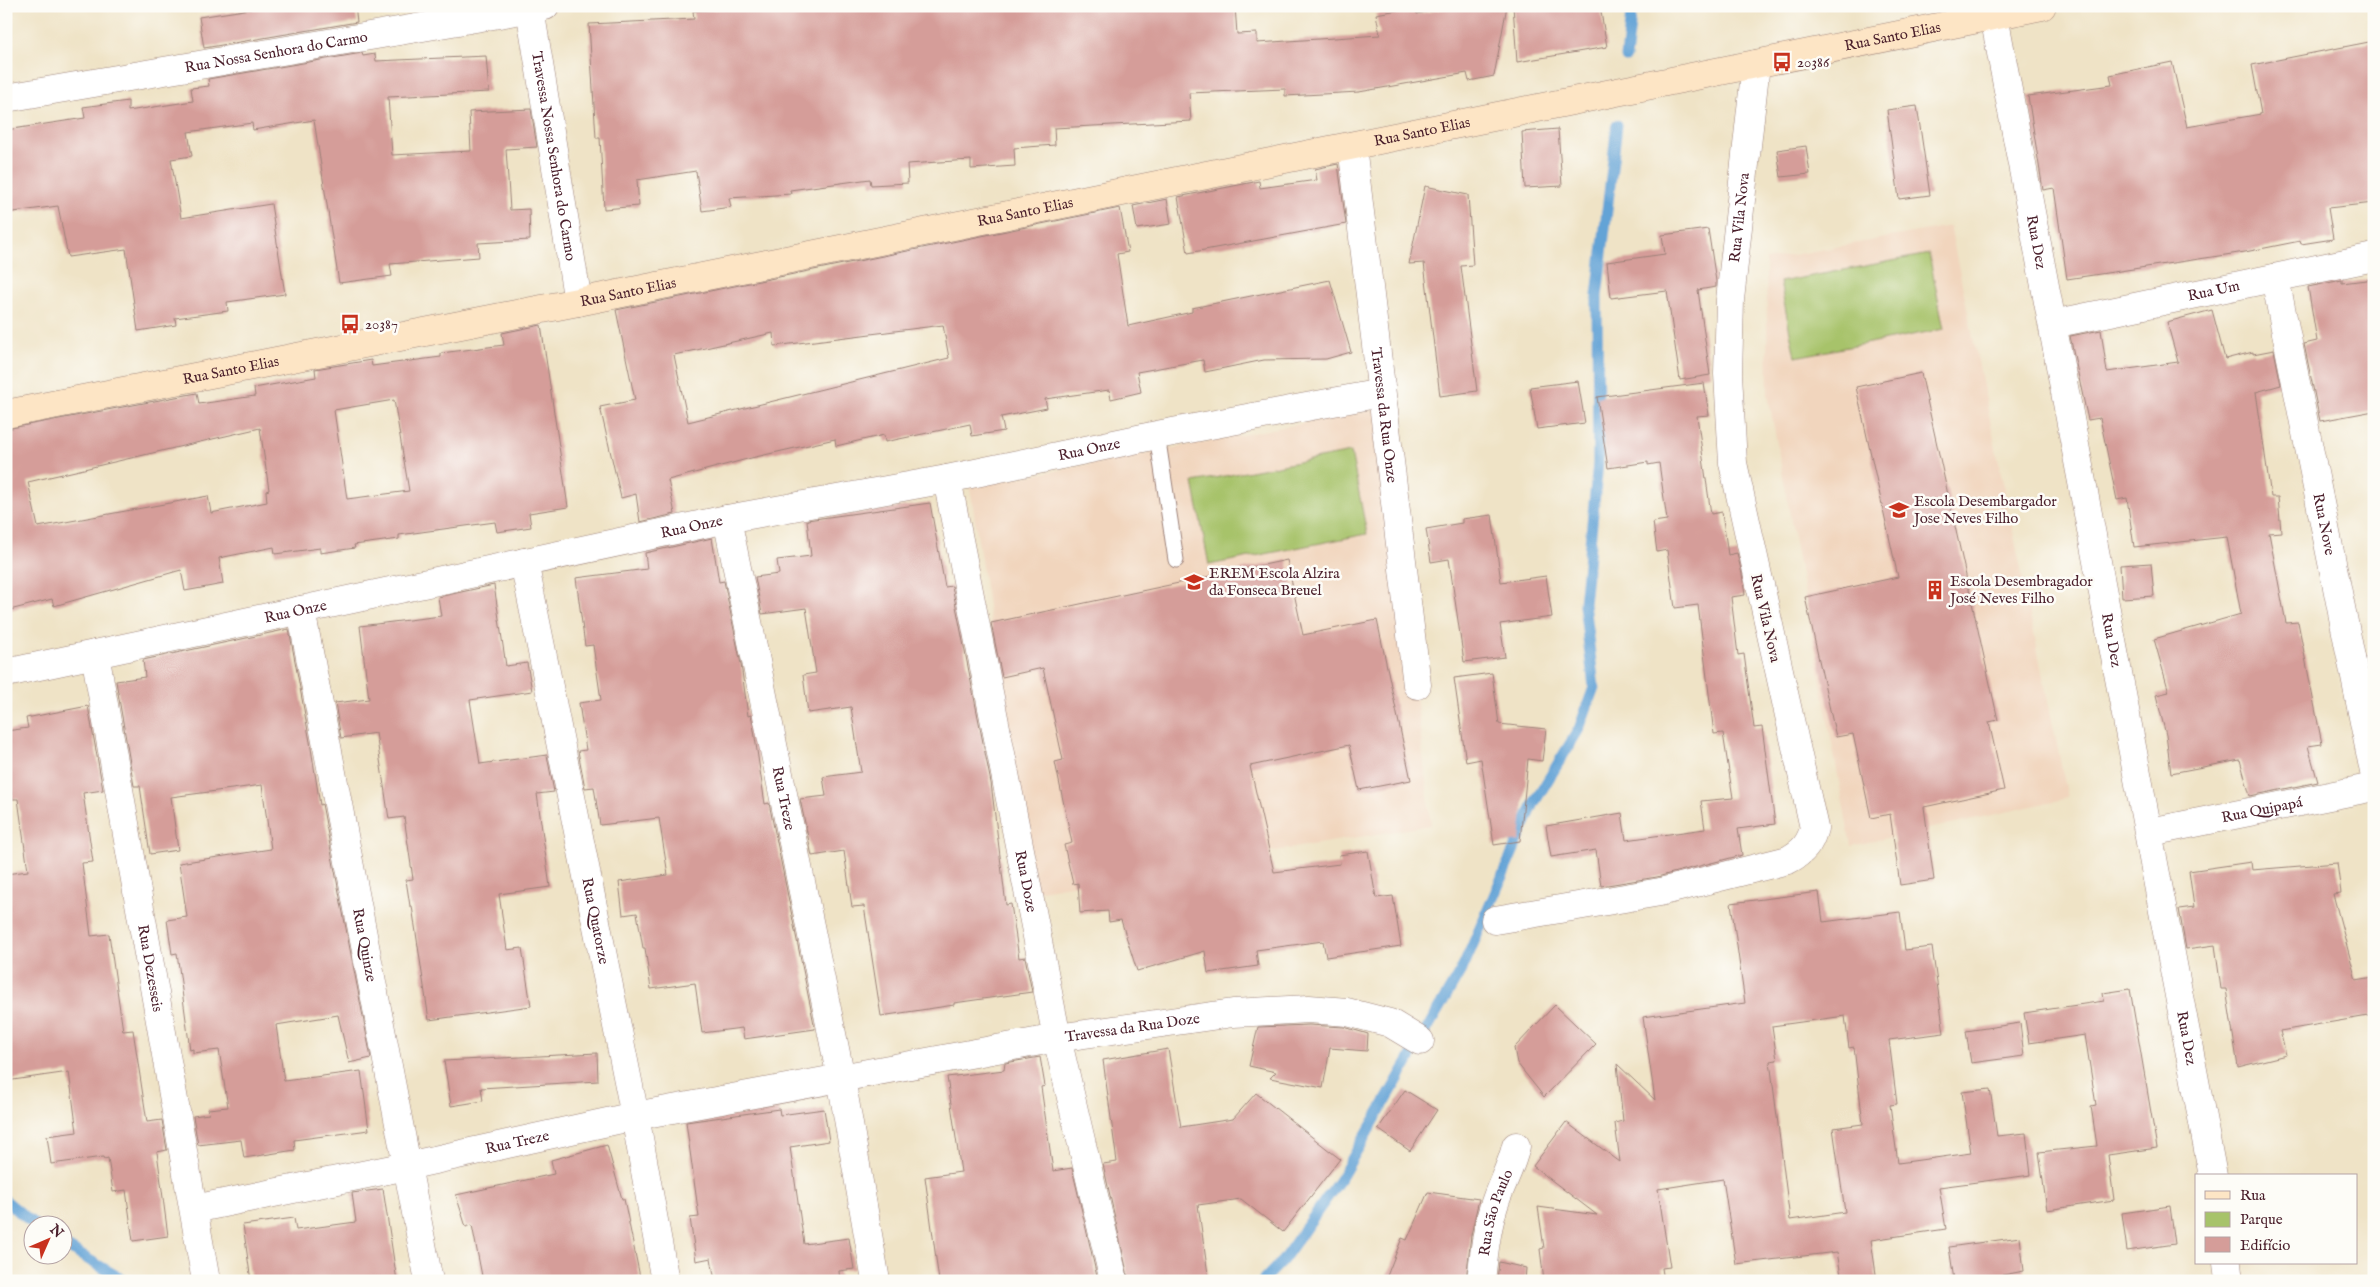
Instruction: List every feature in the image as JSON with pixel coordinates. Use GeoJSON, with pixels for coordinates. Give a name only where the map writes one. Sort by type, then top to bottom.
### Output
{"type":"FeatureCollection","features":[{"type":"Feature","properties":{"kind":"main road","name":"Rua Santo Elias"},"geometry":{"type":"LineString","coordinates":[[6,414],[578,302],[2042,6]]}},
{"type":"Feature","properties":{"kind":"street","name":"Rua Nossa Senhora do Carmo"},"geometry":{"type":"LineString","coordinates":[[6,98],[537,8]]}},
{"type":"Feature","properties":{"kind":"street","name":"Travessa Nossa Senhora do Carmo"},"geometry":{"type":"LineString","coordinates":[[537,8],[578,302]]}},
{"type":"Feature","properties":{"kind":"street","name":"Rua Dez"},"geometry":{"type":"LineString","coordinates":[[1994,16],[2150,832],[2213,1174]]}},
{"type":"Feature","properties":{"kind":"street","name":"Rua Vila Nova"},"geometry":{"type":"LineString","coordinates":[[1495,920],[1660,892],[1788,860],[1800,853],[1810,842],[1814,828],[1733,464],[1728,374],[1730,300],[1756,64]]}},
{"type":"Feature","properties":{"kind":"street","name":"Travessa da Rua Onze"},"geometry":{"type":"LineString","coordinates":[[1352,146],[1417,684]]}},
{"type":"Feature","properties":{"kind":"street","name":"Rua Um"},"geometry":{"type":"LineString","coordinates":[[2053,324],[2374,257]]}},
{"type":"Feature","properties":{"kind":"street","name":"Rua Nove"},"geometry":{"type":"LineString","coordinates":[[2275,278],[2374,772]]}},
{"type":"Feature","properties":{"kind":"street","name":"Rua Onze"},"geometry":{"type":"LineString","coordinates":[[6,673],[727,519],[947,479],[1157,436],[1381,394]]}},
{"type":"Feature","properties":{"kind":"street","name":"Rua Doze"},"geometry":{"type":"LineString","coordinates":[[947,479],[1057,1038],[1114,1281]]}},
{"type":"Feature","properties":{"kind":"street","name":"Rua Treze"},"geometry":{"type":"LineString","coordinates":[[727,519],[841,1078],[876,1281]]}},
{"type":"Feature","properties":{"kind":"street","name":"Rua Quatorze"},"geometry":{"type":"LineString","coordinates":[[524,562],[635,1116],[665,1281]]}},
{"type":"Feature","properties":{"kind":"street","name":"Rua Quinze"},"geometry":{"type":"LineString","coordinates":[[301,610],[430,1281]]}},
{"type":"Feature","properties":{"kind":"street","name":"Rua Dezesseis"},"geometry":{"type":"LineString","coordinates":[[95,654],[206,1281]]}},
{"type":"Feature","properties":{"kind":"street","name":"Rua Quipapá"},"geometry":{"type":"LineString","coordinates":[[2150,832],[2374,787]]}},
{"type":"Feature","properties":{"kind":"street","name":"Travessa da Rua Doze"},"geometry":{"type":"LineString","coordinates":[[841,1078],[1057,1038],[1233,1013],[1309,1009],[1347,1012],[1390,1023],[1420,1041]]}},
{"type":"Feature","properties":{"kind":"street","name":"Rua Treze"},"geometry":{"type":"LineString","coordinates":[[194,1209],[407,1166],[635,1116],[841,1078]]}},
{"type":"Feature","properties":{"kind":"street","name":"Rua São Paulo"},"geometry":{"type":"LineString","coordinates":[[1481,1281],[1489,1225],[1497,1197],[1512,1165],[1516,1146]]}},
{"type":"Feature","properties":{"kind":"street"},"geometry":{"type":"LineString","coordinates":[[2226,1264],[2229,1281]]}},
{"type":"Feature","properties":{"kind":"lane"},"geometry":{"type":"LineString","coordinates":[[1157,436],[1176,560]]}},
{"type":"Feature","properties":{"kind":"shaded area","name":"Escola Desembargador Jose Neves Filho"},"geometry":{"type":"Polygon","coordinates":[[[1950,226],[2068,798],[1851,846],[1768,395],[1766,260],[1950,226]]]}},
{"type":"Feature","properties":{"kind":"shaded area","name":"EREM Escola Alzira da Fonseca Breuel"},"geometry":{"type":"Polygon","coordinates":[[[1383,408],[1431,825],[1035,891],[999,678],[970,487],[1383,408]]]}},
{"type":"Feature","properties":{"kind":"green space"},"geometry":{"type":"Polygon","coordinates":[[[1929,254],[1944,329],[1795,357],[1780,282],[1929,254]]]}},
{"type":"Feature","properties":{"kind":"green space"},"geometry":{"type":"Polygon","coordinates":[[[1351,452],[1367,534],[1209,565],[1193,482],[1351,452]]]}},
{"type":"Feature","properties":{"kind":"building"},"geometry":{"type":"Polygon","coordinates":[[[251,6],[355,6],[357,22],[204,48],[199,17],[251,9],[251,6]]]}},
{"type":"Feature","properties":{"kind":"building"},"geometry":{"type":"Polygon","coordinates":[[[755,6],[1235,6],[1237,34],[1257,33],[1257,43],[1380,35],[1376,14],[1415,7],[1417,14],[1456,6],[1507,6],[1494,76],[1469,81],[1467,73],[1359,92],[1285,96],[1285,89],[1189,93],[1191,121],[1054,128],[1055,145],[1014,148],[1015,166],[971,169],[971,160],[907,164],[908,183],[871,185],[870,179],[790,190],[791,194],[729,198],[731,207],[702,211],[696,171],[637,180],[639,206],[604,209],[600,138],[596,138],[589,24],[694,19],[693,11],[755,6]]]}},
{"type":"Feature","properties":{"kind":"building"},"geometry":{"type":"Polygon","coordinates":[[[1513,6],[1600,6],[1607,47],[1517,62],[1513,6]]]}},
{"type":"Feature","properties":{"kind":"building"},"geometry":{"type":"Polygon","coordinates":[[[2374,41],[2374,203],[2328,208],[2333,239],[2301,244],[2300,241],[2245,252],[2067,279],[2054,188],[2043,190],[2028,96],[2112,85],[2110,75],[2172,62],[2187,127],[2261,114],[2252,65],[2374,41]]]}},
{"type":"Feature","properties":{"kind":"building"},"geometry":{"type":"Polygon","coordinates":[[[362,53],[363,56],[375,54],[376,61],[486,56],[489,92],[388,97],[392,155],[471,151],[469,112],[531,109],[537,147],[506,149],[510,210],[529,209],[530,240],[478,243],[479,257],[390,264],[392,276],[339,283],[314,120],[253,130],[252,123],[188,132],[192,156],[171,159],[181,218],[271,204],[285,294],[227,302],[228,311],[175,318],[176,325],[138,331],[126,249],[68,257],[58,206],[6,213],[6,130],[85,118],[83,107],[128,101],[128,111],[193,101],[191,88],[209,86],[208,79],[362,53]]]}},
{"type":"Feature","properties":{"kind":"building"},"geometry":{"type":"Polygon","coordinates":[[[1917,106],[1930,195],[1899,199],[1887,110],[1917,106]]]}},
{"type":"Feature","properties":{"kind":"building"},"geometry":{"type":"Polygon","coordinates":[[[1558,129],[1562,186],[1525,188],[1522,132],[1558,129]]]}},
{"type":"Feature","properties":{"kind":"building"},"geometry":{"type":"Polygon","coordinates":[[[1806,146],[1810,174],[1781,177],[1777,150],[1806,146]]]}},
{"type":"Feature","properties":{"kind":"building"},"geometry":{"type":"Polygon","coordinates":[[[1338,164],[1346,224],[1188,253],[1178,197],[1259,181],[1260,188],[1317,180],[1315,169],[1338,164]]]}},
{"type":"Feature","properties":{"kind":"building"},"geometry":{"type":"Polygon","coordinates":[[[1425,186],[1468,195],[1473,265],[1461,266],[1477,391],[1440,396],[1424,263],[1409,264],[1425,186]]]}},
{"type":"Feature","properties":{"kind":"building"},"geometry":{"type":"Polygon","coordinates":[[[1167,199],[1171,224],[1137,229],[1133,206],[1167,199]]]}},
{"type":"Feature","properties":{"kind":"building"},"geometry":{"type":"Polygon","coordinates":[[[1120,208],[1128,252],[1117,254],[1128,326],[1192,312],[1192,308],[1330,280],[1351,352],[1326,359],[1264,360],[1205,372],[1203,360],[1137,372],[1141,392],[1111,399],[1109,390],[1045,399],[1047,408],[1001,417],[1004,431],[972,436],[970,424],[885,442],[884,435],[836,446],[835,439],[751,458],[668,480],[675,514],[640,522],[636,494],[621,498],[600,407],[635,400],[616,310],[1120,208]],[[943,325],[774,346],[773,333],[674,355],[688,422],[949,358],[943,325]]]}},
{"type":"Feature","properties":{"kind":"building"},"geometry":{"type":"Polygon","coordinates":[[[1708,229],[1716,287],[1698,290],[1710,375],[1680,380],[1667,291],[1611,298],[1607,262],[1665,254],[1662,235],[1708,229]]]}},
{"type":"Feature","properties":{"kind":"building"},"geometry":{"type":"Polygon","coordinates":[[[2374,279],[2374,411],[2320,421],[2304,344],[2317,341],[2308,287],[2342,280],[2342,283],[2374,279]]]}},
{"type":"Feature","properties":{"kind":"building"},"geometry":{"type":"Polygon","coordinates":[[[2212,310],[2225,359],[2253,352],[2253,354],[2274,350],[2281,385],[2256,392],[2271,497],[2278,497],[2281,532],[2269,533],[2286,623],[2298,622],[2322,744],[2308,746],[2318,782],[2250,796],[2240,760],[2171,773],[2166,735],[2156,695],[2169,692],[2154,639],[2241,614],[2227,537],[2134,547],[2127,498],[2117,500],[2100,418],[2088,420],[2070,336],[2101,330],[2107,372],[2178,362],[2167,322],[2212,310]]]}},
{"type":"Feature","properties":{"kind":"building"},"geometry":{"type":"Polygon","coordinates":[[[541,325],[568,507],[529,513],[531,527],[497,532],[495,522],[399,535],[399,539],[354,545],[355,548],[320,553],[320,548],[275,554],[274,547],[219,558],[223,584],[185,591],[181,570],[54,606],[52,599],[6,611],[6,429],[197,393],[199,404],[255,396],[254,388],[316,377],[315,369],[371,360],[372,366],[441,357],[441,353],[504,345],[502,333],[541,325]],[[394,400],[334,410],[347,499],[409,491],[394,400]],[[260,428],[28,482],[38,527],[208,496],[211,513],[267,502],[266,491],[269,490],[260,428]]]}},
{"type":"Feature","properties":{"kind":"building","name":"Escola Desembragador José Neves Filho"},"geometry":{"type":"Polygon","coordinates":[[[1921,373],[1998,720],[1989,722],[2004,790],[1924,807],[1934,880],[1900,885],[1890,814],[1871,818],[1853,734],[1836,737],[1805,597],[1898,577],[1856,387],[1921,373]]]}},
{"type":"Feature","properties":{"kind":"building"},"geometry":{"type":"Polygon","coordinates":[[[1578,381],[1585,423],[1537,429],[1530,387],[1578,381]]]}},
{"type":"Feature","properties":{"kind":"building"},"geometry":{"type":"Polygon","coordinates":[[[1704,383],[1709,415],[1697,416],[1711,514],[1722,512],[1728,555],[1737,553],[1742,574],[1745,595],[1731,597],[1738,655],[1744,654],[1754,728],[1762,727],[1775,824],[1738,829],[1742,855],[1657,877],[1601,886],[1596,850],[1551,857],[1546,826],[1622,813],[1626,840],[1705,829],[1701,801],[1733,798],[1723,733],[1714,734],[1698,605],[1675,608],[1667,550],[1657,552],[1653,522],[1667,520],[1659,463],[1648,465],[1648,462],[1608,468],[1597,397],[1704,383]]]}},
{"type":"Feature","properties":{"kind":"building"},"geometry":{"type":"Polygon","coordinates":[[[930,503],[945,587],[952,586],[991,783],[1006,905],[1011,904],[1019,958],[1025,957],[1032,992],[881,1016],[864,906],[852,907],[844,851],[812,856],[800,799],[826,796],[823,777],[861,772],[851,707],[808,713],[803,675],[816,673],[806,608],[762,614],[755,577],[779,574],[777,560],[811,556],[807,520],[930,503]]]}},
{"type":"Feature","properties":{"kind":"building"},"geometry":{"type":"Polygon","coordinates":[[[1492,515],[1501,582],[1546,576],[1552,617],[1500,624],[1505,657],[1464,662],[1449,559],[1431,562],[1426,529],[1462,523],[1462,519],[1492,515]]]}},
{"type":"Feature","properties":{"kind":"building"},"geometry":{"type":"Polygon","coordinates":[[[712,538],[719,582],[724,581],[741,664],[748,716],[751,715],[753,724],[765,804],[769,803],[815,1029],[744,1039],[742,1028],[702,1033],[695,983],[651,989],[645,948],[643,948],[637,913],[623,915],[619,882],[668,875],[659,818],[600,825],[594,787],[585,788],[578,751],[586,750],[579,703],[601,700],[593,645],[585,646],[576,578],[647,569],[645,553],[712,538]]]}},
{"type":"Feature","properties":{"kind":"building"},"geometry":{"type":"Polygon","coordinates":[[[1287,560],[1303,635],[1377,620],[1411,780],[1359,790],[1349,745],[1250,766],[1274,872],[1340,864],[1339,855],[1368,851],[1376,898],[1393,896],[1401,946],[1326,957],[1323,941],[1256,950],[1258,966],[1208,973],[1205,951],[1137,971],[1121,920],[1109,922],[1108,911],[1080,913],[1078,883],[1073,884],[1064,845],[1072,843],[1055,762],[1063,760],[1043,668],[1002,677],[991,623],[1287,560]]]}},
{"type":"Feature","properties":{"kind":"building"},"geometry":{"type":"Polygon","coordinates":[[[2151,563],[2154,596],[2122,598],[2120,565],[2151,563]]]}},
{"type":"Feature","properties":{"kind":"building"},"geometry":{"type":"Polygon","coordinates":[[[494,585],[506,666],[527,663],[532,691],[470,700],[480,764],[547,755],[554,792],[537,794],[550,887],[499,894],[507,950],[522,948],[531,1006],[429,1020],[412,906],[410,906],[406,880],[413,879],[404,817],[389,819],[376,733],[341,738],[335,703],[369,699],[360,626],[441,616],[438,597],[494,585]]]}},
{"type":"Feature","properties":{"kind":"building"},"geometry":{"type":"Polygon","coordinates":[[[289,629],[320,805],[322,804],[371,1058],[349,1063],[338,1015],[276,1025],[284,1081],[361,1071],[369,1130],[294,1140],[295,1150],[244,1158],[241,1140],[198,1145],[193,1116],[209,1114],[208,1109],[228,1107],[219,1050],[193,1053],[193,1049],[190,1050],[177,953],[172,954],[167,920],[187,917],[179,863],[271,849],[262,785],[171,797],[178,850],[150,854],[140,786],[134,786],[116,681],[145,677],[143,660],[289,629]]]}},
{"type":"Feature","properties":{"kind":"building"},"geometry":{"type":"Polygon","coordinates":[[[1492,673],[1499,724],[1546,729],[1542,761],[1528,759],[1520,841],[1494,845],[1481,759],[1466,762],[1454,678],[1492,673]]]}},
{"type":"Feature","properties":{"kind":"building"},"geometry":{"type":"Polygon","coordinates":[[[88,706],[103,790],[83,793],[93,862],[82,863],[91,936],[109,934],[123,1031],[133,1030],[147,1122],[162,1120],[167,1150],[157,1152],[168,1236],[133,1241],[126,1190],[113,1192],[108,1158],[104,1159],[103,1157],[51,1164],[47,1136],[77,1132],[69,1072],[6,1081],[6,874],[28,871],[18,799],[12,799],[6,762],[6,731],[28,728],[26,718],[88,706]]]}},
{"type":"Feature","properties":{"kind":"building"},"geometry":{"type":"Polygon","coordinates":[[[2251,862],[2252,870],[2337,863],[2341,893],[2333,894],[2356,980],[2374,977],[2374,1015],[2280,1031],[2286,1055],[2238,1067],[2226,989],[2221,989],[2215,945],[2186,949],[2179,909],[2194,907],[2189,871],[2251,862]]]}},
{"type":"Feature","properties":{"kind":"building"},"geometry":{"type":"Polygon","coordinates":[[[1819,892],[1823,922],[1900,912],[1905,950],[1932,947],[1944,1033],[1889,1040],[1897,1104],[1890,1105],[1898,1163],[1971,1153],[1962,1092],[1990,1089],[1997,1136],[2026,1133],[2031,1175],[1939,1187],[1946,1229],[1871,1240],[1877,1281],[1842,1281],[1837,1252],[1736,1264],[1723,1179],[1658,1189],[1670,1267],[1662,1268],[1664,1281],[1544,1281],[1540,1249],[1544,1248],[1538,1207],[1597,1215],[1533,1166],[1566,1122],[1620,1162],[1615,1123],[1623,1121],[1617,1064],[1655,1100],[1643,1017],[1745,1003],[1731,903],[1819,892]],[[1845,1016],[1772,1026],[1777,1060],[1770,1061],[1790,1220],[1845,1212],[1833,1128],[1863,1124],[1854,1047],[1849,1048],[1845,1016]]]}},
{"type":"Feature","properties":{"kind":"building"},"geometry":{"type":"Polygon","coordinates":[[[2130,989],[2157,1148],[2108,1155],[2114,1200],[2047,1210],[2039,1152],[2097,1146],[2091,1106],[2096,1105],[2085,1035],[2029,1043],[2024,1013],[2104,1001],[2103,993],[2130,989]]]}},
{"type":"Feature","properties":{"kind":"building"},"geometry":{"type":"Polygon","coordinates":[[[1555,1005],[1596,1044],[1544,1097],[1517,1063],[1514,1048],[1555,1005]]]}},
{"type":"Feature","properties":{"kind":"building"},"geometry":{"type":"Polygon","coordinates":[[[2020,1023],[2024,1056],[1971,1063],[1966,1031],[2020,1023]]]}},
{"type":"Feature","properties":{"kind":"building"},"geometry":{"type":"Polygon","coordinates":[[[1309,1025],[1344,1027],[1368,1034],[1367,1051],[1330,1048],[1323,1088],[1270,1078],[1276,1072],[1249,1066],[1258,1027],[1309,1025]]]}},
{"type":"Feature","properties":{"kind":"building"},"geometry":{"type":"Polygon","coordinates":[[[1168,1049],[1181,1127],[1233,1119],[1256,1093],[1340,1159],[1283,1232],[1241,1199],[1198,1205],[1209,1281],[1129,1281],[1103,1164],[1117,1162],[1103,1060],[1168,1049]]]}},
{"type":"Feature","properties":{"kind":"building"},"geometry":{"type":"Polygon","coordinates":[[[597,1053],[598,1081],[481,1088],[483,1101],[451,1106],[444,1061],[597,1053]]]}},
{"type":"Feature","properties":{"kind":"building"},"geometry":{"type":"Polygon","coordinates":[[[1040,1057],[1045,1086],[1041,1087],[1053,1171],[1072,1168],[1098,1281],[939,1281],[925,1177],[961,1172],[947,1077],[1004,1070],[1005,1063],[1040,1057]]]}},
{"type":"Feature","properties":{"kind":"building"},"geometry":{"type":"Polygon","coordinates":[[[1405,1090],[1437,1110],[1410,1151],[1378,1129],[1405,1090]]]}},
{"type":"Feature","properties":{"kind":"building"},"geometry":{"type":"Polygon","coordinates":[[[779,1109],[780,1115],[824,1109],[829,1141],[790,1147],[804,1244],[849,1238],[854,1269],[839,1271],[840,1281],[715,1281],[711,1258],[696,1261],[690,1218],[699,1217],[686,1122],[779,1109]]]}},
{"type":"Feature","properties":{"kind":"building"},"geometry":{"type":"Polygon","coordinates":[[[607,1145],[622,1199],[624,1199],[640,1277],[621,1281],[483,1281],[472,1225],[466,1227],[456,1195],[554,1174],[551,1160],[607,1145]]]}},
{"type":"Feature","properties":{"kind":"building"},"geometry":{"type":"Polygon","coordinates":[[[383,1189],[397,1281],[251,1281],[243,1225],[294,1218],[296,1230],[356,1222],[352,1193],[383,1189]]]}},
{"type":"Feature","properties":{"kind":"building"},"geometry":{"type":"Polygon","coordinates":[[[1428,1192],[1479,1199],[1471,1235],[1466,1281],[1385,1281],[1402,1238],[1407,1240],[1428,1192]]]}},
{"type":"Feature","properties":{"kind":"building"},"geometry":{"type":"Polygon","coordinates":[[[2170,1206],[2175,1244],[2127,1251],[2122,1213],[2170,1206]]]}},
{"type":"Feature","properties":{"kind":"building"},"geometry":{"type":"Polygon","coordinates":[[[2020,1237],[2024,1271],[1987,1278],[1986,1275],[1954,1280],[1949,1247],[2020,1237]]]}},
{"type":"Feature","properties":{"kind":"building"},"geometry":{"type":"Polygon","coordinates":[[[1499,1262],[1526,1268],[1525,1281],[1497,1281],[1499,1262]]]}},
{"type":"Feature","properties":{"kind":"waterway"},"geometry":{"type":"LineString","coordinates":[[1626,57],[1632,6]]}},
{"type":"Feature","properties":{"kind":"waterway"},"geometry":{"type":"LineString","coordinates":[[1263,1281],[1283,1260],[1341,1178],[1464,965],[1534,803],[1579,729],[1594,687],[1584,604],[1598,463],[1597,296],[1617,125]]}},
{"type":"Feature","properties":{"kind":"waterway"},"geometry":{"type":"LineString","coordinates":[[6,1201],[22,1214]]}},
{"type":"Feature","properties":{"kind":"waterway"},"geometry":{"type":"LineString","coordinates":[[72,1250],[125,1281]]}},
{"type":"Feature","properties":{"kind":"place","name":"20386"},"geometry":{"type":"Point","coordinates":[1782,62]}},
{"type":"Feature","properties":{"kind":"place","name":"20387"},"geometry":{"type":"Point","coordinates":[350,324]}},
{"type":"Feature","properties":{"kind":"place","name":"Escola Desembargador Jose Neves Filho"},"geometry":{"type":"Point","coordinates":[1899,510]}},
{"type":"Feature","properties":{"kind":"place","name":"EREM Escola Alzira da Fonseca Breuel"},"geometry":{"type":"Point","coordinates":[1194,582]}},
{"type":"Feature","properties":{"kind":"place","name":"Escola Desembragador José Neves Filho"},"geometry":{"type":"Point","coordinates":[1935,590]}}]}
